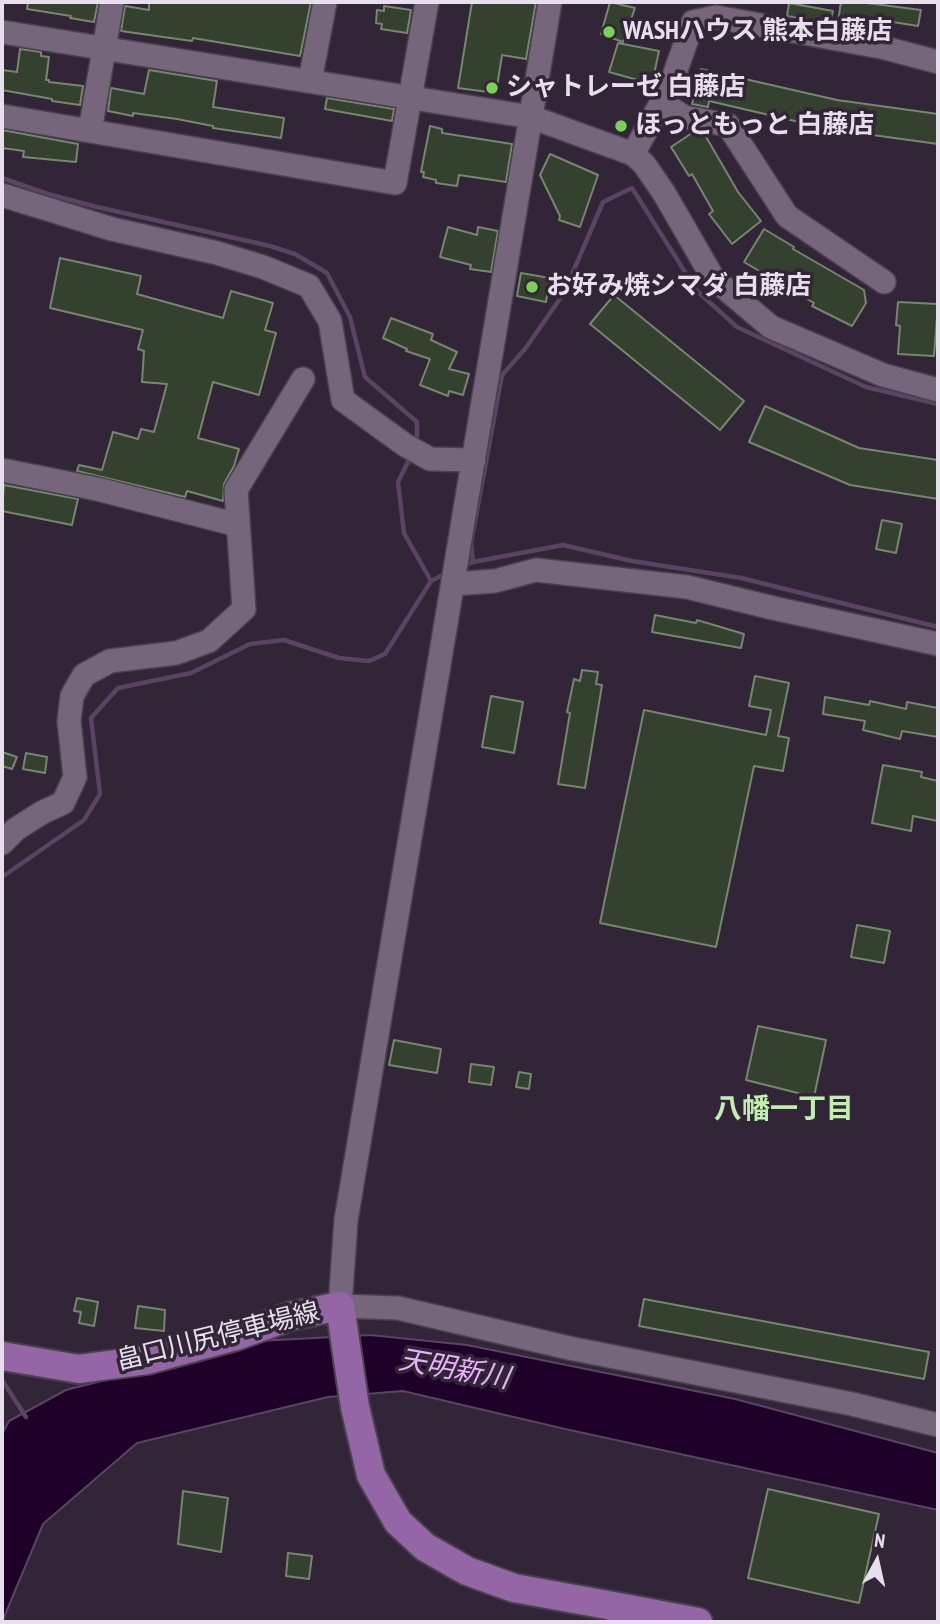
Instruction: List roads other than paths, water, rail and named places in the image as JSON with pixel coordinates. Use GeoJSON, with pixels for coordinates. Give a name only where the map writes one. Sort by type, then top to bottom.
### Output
{"type":"FeatureCollection","features":[{"type":"Feature","properties":{"kind":"main road","name":"畠口川尻停車場線"},"geometry":{"type":"LineString","coordinates":[[2,1356],[79,1369],[147,1360],[236,1336],[291,1316],[342,1316],[355,1407],[371,1475],[398,1521],[425,1547],[467,1571],[514,1588],[622,1615],[698,1622]]}},
{"type":"Feature","properties":{"kind":"street"},"geometry":{"type":"LineString","coordinates":[[90,131],[112,2]]}},
{"type":"Feature","properties":{"kind":"street"},"geometry":{"type":"LineString","coordinates":[[310,81],[325,2]]}},
{"type":"Feature","properties":{"kind":"street"},"geometry":{"type":"LineString","coordinates":[[2,116],[395,183],[427,2]]}},
{"type":"Feature","properties":{"kind":"street"},"geometry":{"type":"LineString","coordinates":[[550,2],[346,1220],[342,1316],[398,1308],[569,1348],[852,1404],[938,1425]]}},
{"type":"Feature","properties":{"kind":"street"},"geometry":{"type":"LineString","coordinates":[[633,154],[670,87],[695,12],[881,47],[938,62]]}},
{"type":"Feature","properties":{"kind":"street"},"geometry":{"type":"LineString","coordinates":[[2,32],[531,117],[633,154],[644,164],[664,193],[713,278],[771,327],[883,375],[938,390]]}},
{"type":"Feature","properties":{"kind":"street"},"geometry":{"type":"LineString","coordinates":[[661,102],[684,117],[728,125],[787,216],[884,282]]}},
{"type":"Feature","properties":{"kind":"street"},"geometry":{"type":"LineString","coordinates":[[2,195],[112,229],[217,253],[263,267],[309,286],[330,321],[343,400],[405,445],[430,459],[474,460]]}},
{"type":"Feature","properties":{"kind":"street"},"geometry":{"type":"LineString","coordinates":[[2,843],[16,829],[63,803],[75,777],[69,722],[72,696],[84,675],[110,661],[176,653],[209,640],[244,609],[236,490],[303,379]]}},
{"type":"Feature","properties":{"kind":"street"},"geometry":{"type":"LineString","coordinates":[[2,470],[97,489],[238,525]]}},
{"type":"Feature","properties":{"kind":"street"},"geometry":{"type":"LineString","coordinates":[[453,584],[495,581],[536,570],[687,587],[938,644]]}},
{"type":"Feature","properties":{"kind":"water","name":"天明新川"},"geometry":{"type":"Polygon","coordinates":[[[370,1335],[467,1345],[735,1399],[938,1453],[938,1510],[403,1391],[328,1397],[137,1443],[43,1524],[2,1622],[2,1434],[9,1421],[66,1390],[259,1341],[370,1335]]]}},
{"type":"Feature","properties":{"kind":"waterway"},"geometry":{"type":"LineString","coordinates":[[2,178],[97,207],[270,246],[295,254],[327,273],[350,317],[365,377],[417,422],[417,442]]}},
{"type":"Feature","properties":{"kind":"waterway"},"geometry":{"type":"LineString","coordinates":[[473,562],[471,543],[502,375],[525,349],[564,293],[603,202],[632,188],[697,291],[737,327],[866,387],[938,404]]}},
{"type":"Feature","properties":{"kind":"waterway"},"geometry":{"type":"LineString","coordinates":[[411,456],[398,482],[404,533],[431,581]]}},
{"type":"Feature","properties":{"kind":"waterway"},"geometry":{"type":"LineString","coordinates":[[463,566],[563,545],[632,561],[741,578],[938,627]]}},
{"type":"Feature","properties":{"kind":"waterway"},"geometry":{"type":"LineString","coordinates":[[2,877],[84,820],[100,794],[91,718],[118,688],[191,673],[250,644],[284,640],[339,658],[369,661],[385,654],[431,581],[445,574]]}},
{"type":"Feature","properties":{"kind":"waterway"},"geometry":{"type":"LineString","coordinates":[[2,1380],[26,1417]]}},
{"type":"Feature","properties":{"kind":"place","name":"WASHハウス 熊本白藤店"},"geometry":{"type":"Point","coordinates":[609,32]}},
{"type":"Feature","properties":{"kind":"place","name":"シャトレーゼ 白藤店"},"geometry":{"type":"Point","coordinates":[492,88]}},
{"type":"Feature","properties":{"kind":"place","name":"ほっともっと 白藤店"},"geometry":{"type":"Point","coordinates":[621,126]}},
{"type":"Feature","properties":{"kind":"place","name":"お好み焼シマダ 白藤店"},"geometry":{"type":"Point","coordinates":[532,287]}},
{"type":"Feature","properties":{"kind":"district","name":"八幡一丁目"},"geometry":{"type":"Point","coordinates":[784,1110]}}]}
